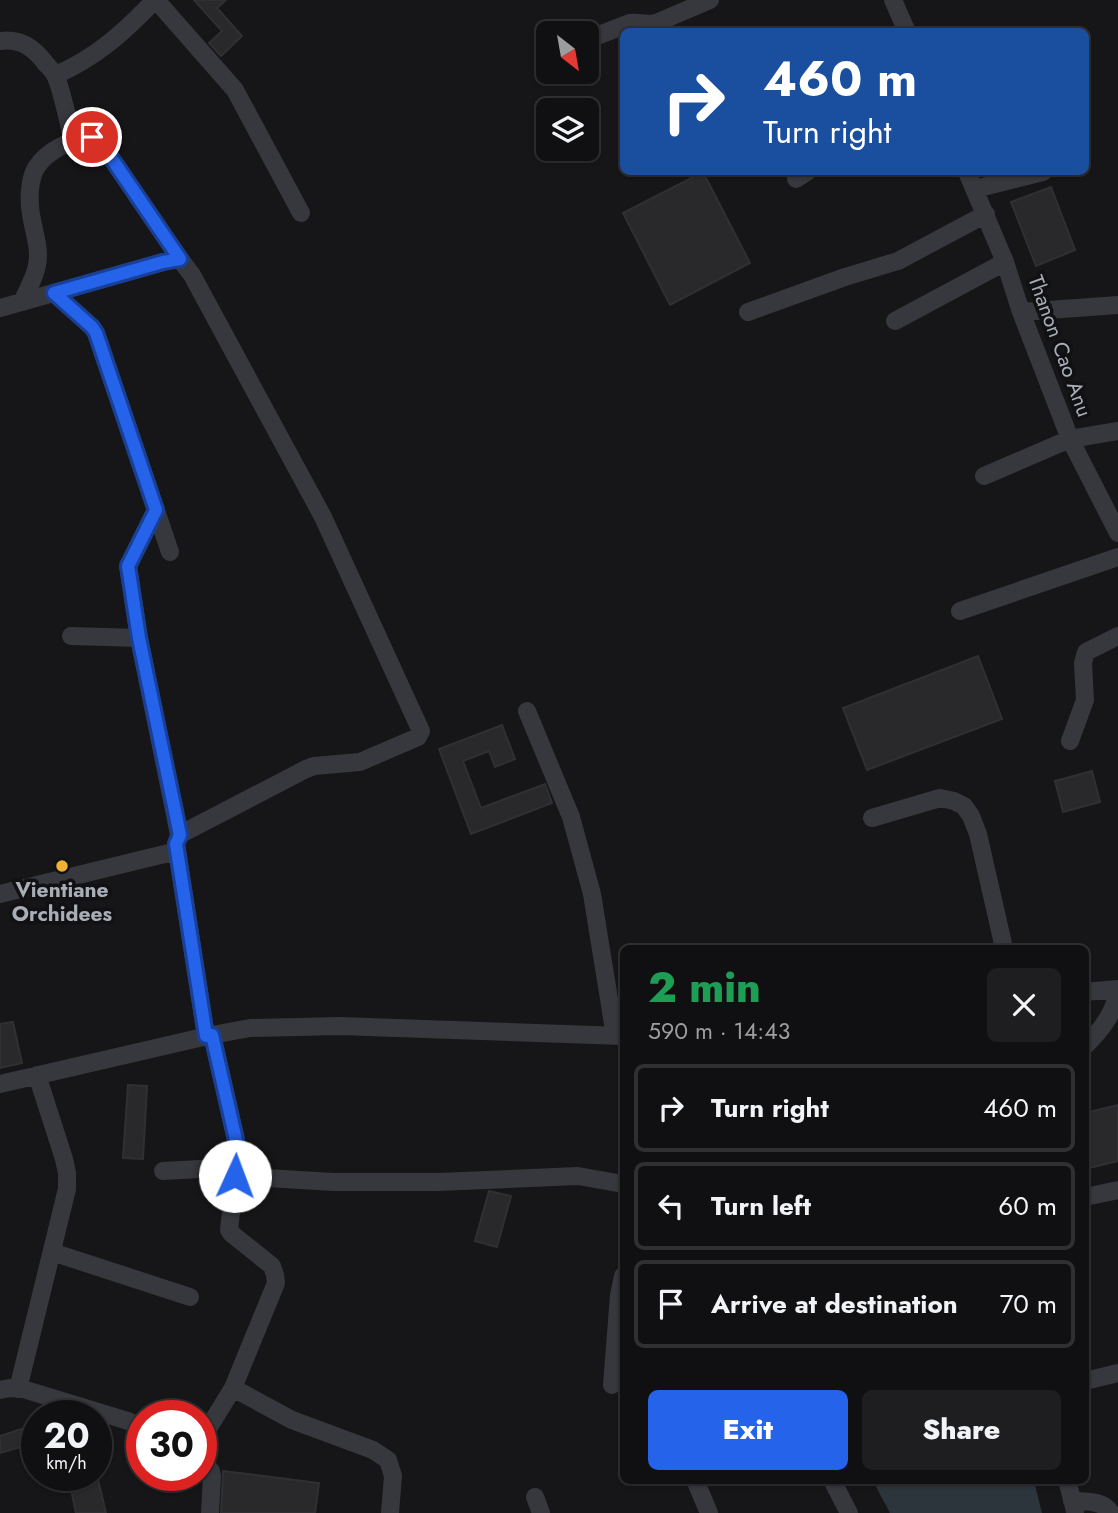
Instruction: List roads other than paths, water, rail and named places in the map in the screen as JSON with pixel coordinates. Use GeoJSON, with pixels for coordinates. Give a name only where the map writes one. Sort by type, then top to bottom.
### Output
{"type":"FeatureCollection","features":[{"type":"Feature","properties":{"kind":"street"},"geometry":{"type":"LineString","coordinates":[[56,75],[97,54],[156,0],[235,90],[301,213]]}},
{"type":"Feature","properties":{"kind":"street"},"geometry":{"type":"LineString","coordinates":[[599,35],[630,23],[656,23],[710,0]]}},
{"type":"Feature","properties":{"kind":"street"},"geometry":{"type":"LineString","coordinates":[[893,0],[905,28]]}},
{"type":"Feature","properties":{"kind":"street"},"geometry":{"type":"LineString","coordinates":[[0,41],[8,40],[30,47],[56,75],[73,141]]}},
{"type":"Feature","properties":{"kind":"street"},"geometry":{"type":"LineString","coordinates":[[0,894],[178,843],[306,769],[360,762],[418,737],[421,731],[323,517],[192,275],[101,143],[92,137],[73,141],[42,160],[36,169],[30,206],[38,256],[36,270],[22,302]]}},
{"type":"Feature","properties":{"kind":"street","name":"Thanon Cao Anu"},"geometry":{"type":"LineString","coordinates":[[968,175],[1005,261],[1021,312],[1070,439],[1118,533]]}},
{"type":"Feature","properties":{"kind":"street"},"geometry":{"type":"LineString","coordinates":[[975,189],[1031,175]]}},
{"type":"Feature","properties":{"kind":"street"},"geometry":{"type":"LineString","coordinates":[[748,312],[898,261],[986,214]]}},
{"type":"Feature","properties":{"kind":"street"},"geometry":{"type":"LineString","coordinates":[[0,308],[180,259]]}},
{"type":"Feature","properties":{"kind":"street"},"geometry":{"type":"LineString","coordinates":[[894,321],[1005,261]]}},
{"type":"Feature","properties":{"kind":"street"},"geometry":{"type":"LineString","coordinates":[[54,293],[96,333],[170,552]]}},
{"type":"Feature","properties":{"kind":"street"},"geometry":{"type":"LineString","coordinates":[[1021,312],[1118,306]]}},
{"type":"Feature","properties":{"kind":"street"},"geometry":{"type":"LineString","coordinates":[[984,476],[1070,439],[1118,431]]}},
{"type":"Feature","properties":{"kind":"street"},"geometry":{"type":"LineString","coordinates":[[156,510],[128,566],[178,843],[209,1035],[236,1140],[236,1171],[229,1230],[272,1266],[276,1283],[233,1388],[217,1414]]}},
{"type":"Feature","properties":{"kind":"street"},"geometry":{"type":"LineString","coordinates":[[960,611],[1118,557]]}},
{"type":"Feature","properties":{"kind":"street"},"geometry":{"type":"LineString","coordinates":[[71,636],[139,638]]}},
{"type":"Feature","properties":{"kind":"street"},"geometry":{"type":"LineString","coordinates":[[1070,741],[1086,700],[1083,663],[1086,652],[1118,636]]}},
{"type":"Feature","properties":{"kind":"street"},"geometry":{"type":"LineString","coordinates":[[0,1084],[209,1035],[250,1028],[340,1026],[619,1036],[592,894],[571,817],[527,710]]}},
{"type":"Feature","properties":{"kind":"street"},"geometry":{"type":"LineString","coordinates":[[872,818],[940,798],[964,806],[978,834],[1003,945]]}},
{"type":"Feature","properties":{"kind":"street"},"geometry":{"type":"LineString","coordinates":[[1089,992],[1118,990],[1116,1003],[1108,1018],[1089,1042]]}},
{"type":"Feature","properties":{"kind":"street"},"geometry":{"type":"LineString","coordinates":[[37,1075],[64,1159],[67,1189],[52,1252],[9,1389],[126,1420]]}},
{"type":"Feature","properties":{"kind":"street"},"geometry":{"type":"LineString","coordinates":[[163,1171],[236,1171],[334,1182],[438,1182],[578,1176],[620,1183]]}},
{"type":"Feature","properties":{"kind":"street"},"geometry":{"type":"LineString","coordinates":[[1089,1196],[1118,1191]]}},
{"type":"Feature","properties":{"kind":"street"},"geometry":{"type":"LineString","coordinates":[[52,1252],[190,1297]]}},
{"type":"Feature","properties":{"kind":"street"},"geometry":{"type":"LineString","coordinates":[[612,1385],[620,1290]]}},
{"type":"Feature","properties":{"kind":"street"},"geometry":{"type":"LineString","coordinates":[[1089,1380],[1118,1373]]}},
{"type":"Feature","properties":{"kind":"street"},"geometry":{"type":"LineString","coordinates":[[233,1388],[292,1420],[373,1450],[388,1460],[393,1476],[390,1513]]}},
{"type":"Feature","properties":{"kind":"street"},"geometry":{"type":"LineString","coordinates":[[697,1484],[709,1513]]}},
{"type":"Feature","properties":{"kind":"street"},"geometry":{"type":"LineString","coordinates":[[834,1484],[849,1513]]}},
{"type":"Feature","properties":{"kind":"street"},"geometry":{"type":"LineString","coordinates":[[1068,1484],[1074,1507],[1098,1503],[1106,1506],[1111,1513]]}},
{"type":"Feature","properties":{"kind":"street"},"geometry":{"type":"LineString","coordinates":[[210,1513],[211,1491]]}},
{"type":"Feature","properties":{"kind":"place","name":"Vientiane Orchidees"},"geometry":{"type":"Point","coordinates":[62,866]}}]}
